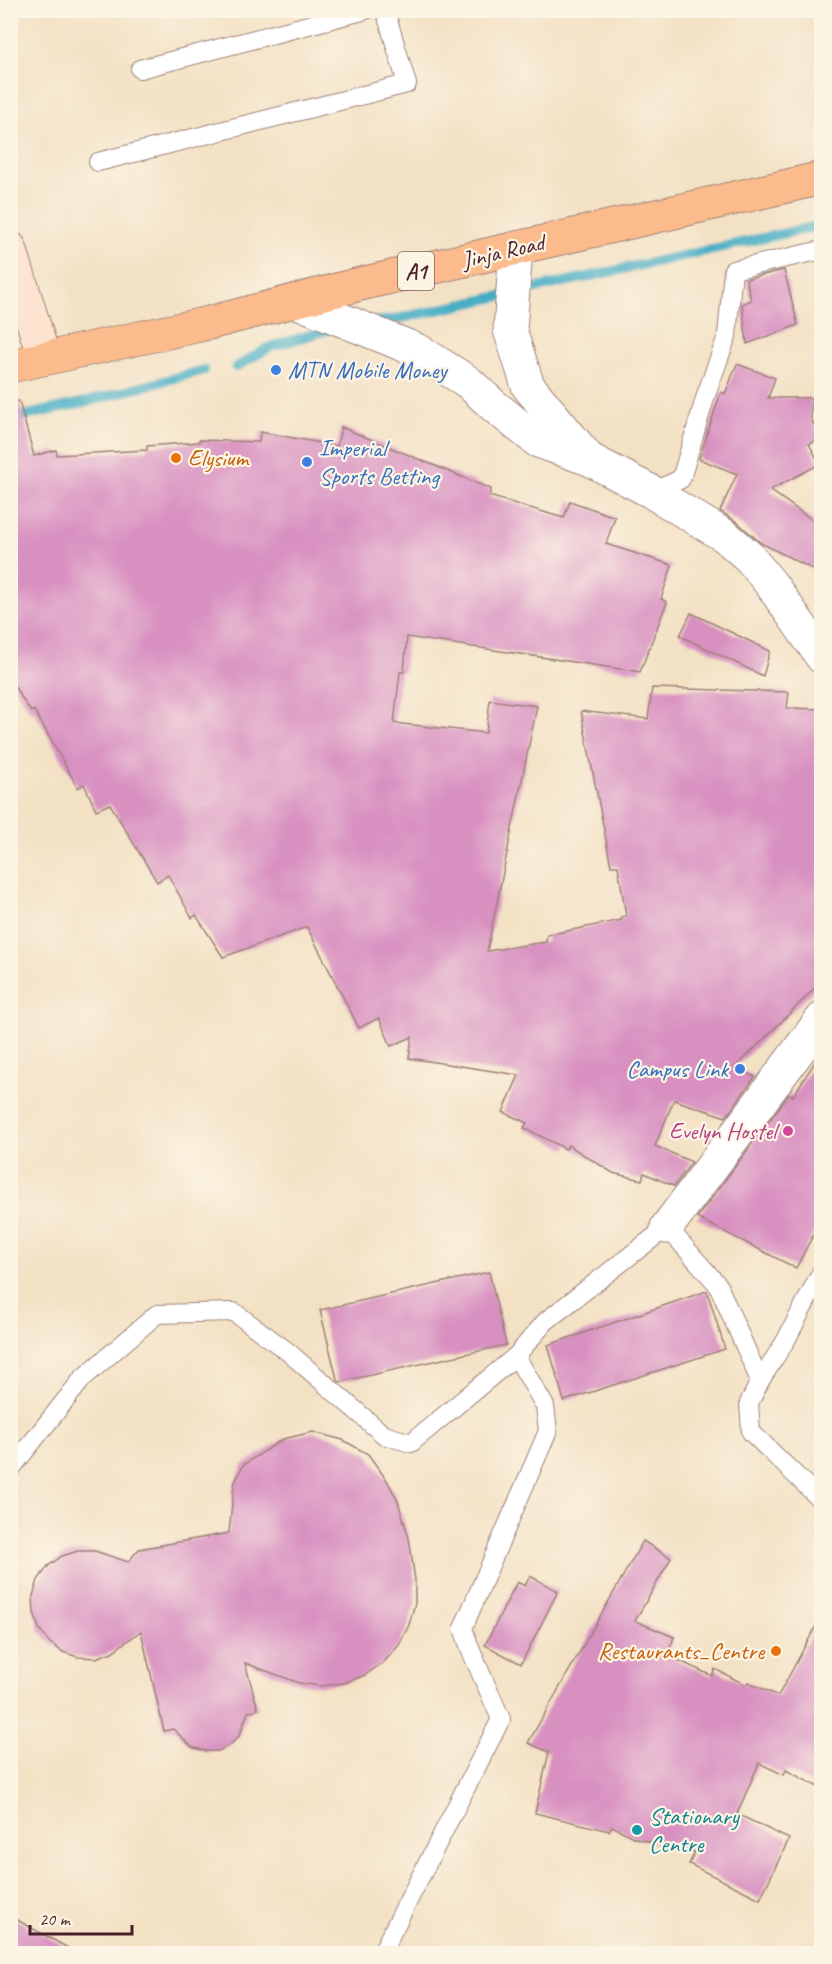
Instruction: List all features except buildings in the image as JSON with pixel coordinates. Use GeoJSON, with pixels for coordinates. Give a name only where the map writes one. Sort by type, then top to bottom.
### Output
{"type":"FeatureCollection","features":[{"type":"Feature","properties":{"kind":"highway","name":"Jinja Road"},"geometry":{"type":"LineString","coordinates":[[10,366],[209,323],[516,248],[822,178]]}},
{"type":"Feature","properties":{"kind":"street"},"geometry":{"type":"LineString","coordinates":[[10,248],[44,358]]}},
{"type":"Feature","properties":{"kind":"street"},"geometry":{"type":"LineString","coordinates":[[516,248],[510,330],[528,386],[589,459]]}},
{"type":"Feature","properties":{"kind":"street"},"geometry":{"type":"LineString","coordinates":[[295,301],[419,351],[468,382],[538,441],[589,459],[652,492],[725,536],[749,557],[771,584],[822,657]]}},
{"type":"Feature","properties":{"kind":"street"},"geometry":{"type":"LineString","coordinates":[[666,1227],[822,1019]]}},
{"type":"Feature","properties":{"kind":"lane"},"geometry":{"type":"LineString","coordinates":[[140,69],[366,10]]}},
{"type":"Feature","properties":{"kind":"lane"},"geometry":{"type":"LineString","coordinates":[[98,162],[407,84],[385,10]]}},
{"type":"Feature","properties":{"kind":"lane"},"geometry":{"type":"LineString","coordinates":[[652,492],[681,479],[706,395],[727,336],[733,270],[822,250]]}},
{"type":"Feature","properties":{"kind":"lane"},"geometry":{"type":"LineString","coordinates":[[10,1470],[83,1378],[157,1314],[234,1312],[287,1351],[384,1435],[411,1443],[516,1356],[546,1321],[666,1227],[718,1285],[760,1381]]}},
{"type":"Feature","properties":{"kind":"lane"},"geometry":{"type":"LineString","coordinates":[[822,1271],[786,1340],[749,1403],[751,1432],[822,1501]]}},
{"type":"Feature","properties":{"kind":"lane"},"geometry":{"type":"LineString","coordinates":[[381,1953],[501,1719],[463,1628],[548,1431],[545,1407],[516,1356]]}},
{"type":"Feature","properties":{"kind":"waterway"},"geometry":{"type":"LineString","coordinates":[[373,322],[392,320],[822,225]]}},
{"type":"Feature","properties":{"kind":"waterway"},"geometry":{"type":"LineString","coordinates":[[236,367],[270,347],[337,327]]}},
{"type":"Feature","properties":{"kind":"waterway"},"geometry":{"type":"LineString","coordinates":[[11,419],[86,402],[204,370]]}},
{"type":"Feature","properties":{"kind":"place","name":"MTN Mobile Money"},"geometry":{"type":"Point","coordinates":[276,370]}},
{"type":"Feature","properties":{"kind":"place","name":"Elysium"},"geometry":{"type":"Point","coordinates":[176,458]}},
{"type":"Feature","properties":{"kind":"place","name":"Imperial Sports Betting"},"geometry":{"type":"Point","coordinates":[307,462]}},
{"type":"Feature","properties":{"kind":"place","name":"Campus Link"},"geometry":{"type":"Point","coordinates":[740,1069]}},
{"type":"Feature","properties":{"kind":"place","name":"Evelyn Hostel"},"geometry":{"type":"Point","coordinates":[788,1131]}},
{"type":"Feature","properties":{"kind":"place","name":"Restaurants_Centre"},"geometry":{"type":"Point","coordinates":[776,1651]}},
{"type":"Feature","properties":{"kind":"place","name":"Stationary Centre"},"geometry":{"type":"Point","coordinates":[637,1830]}}]}
